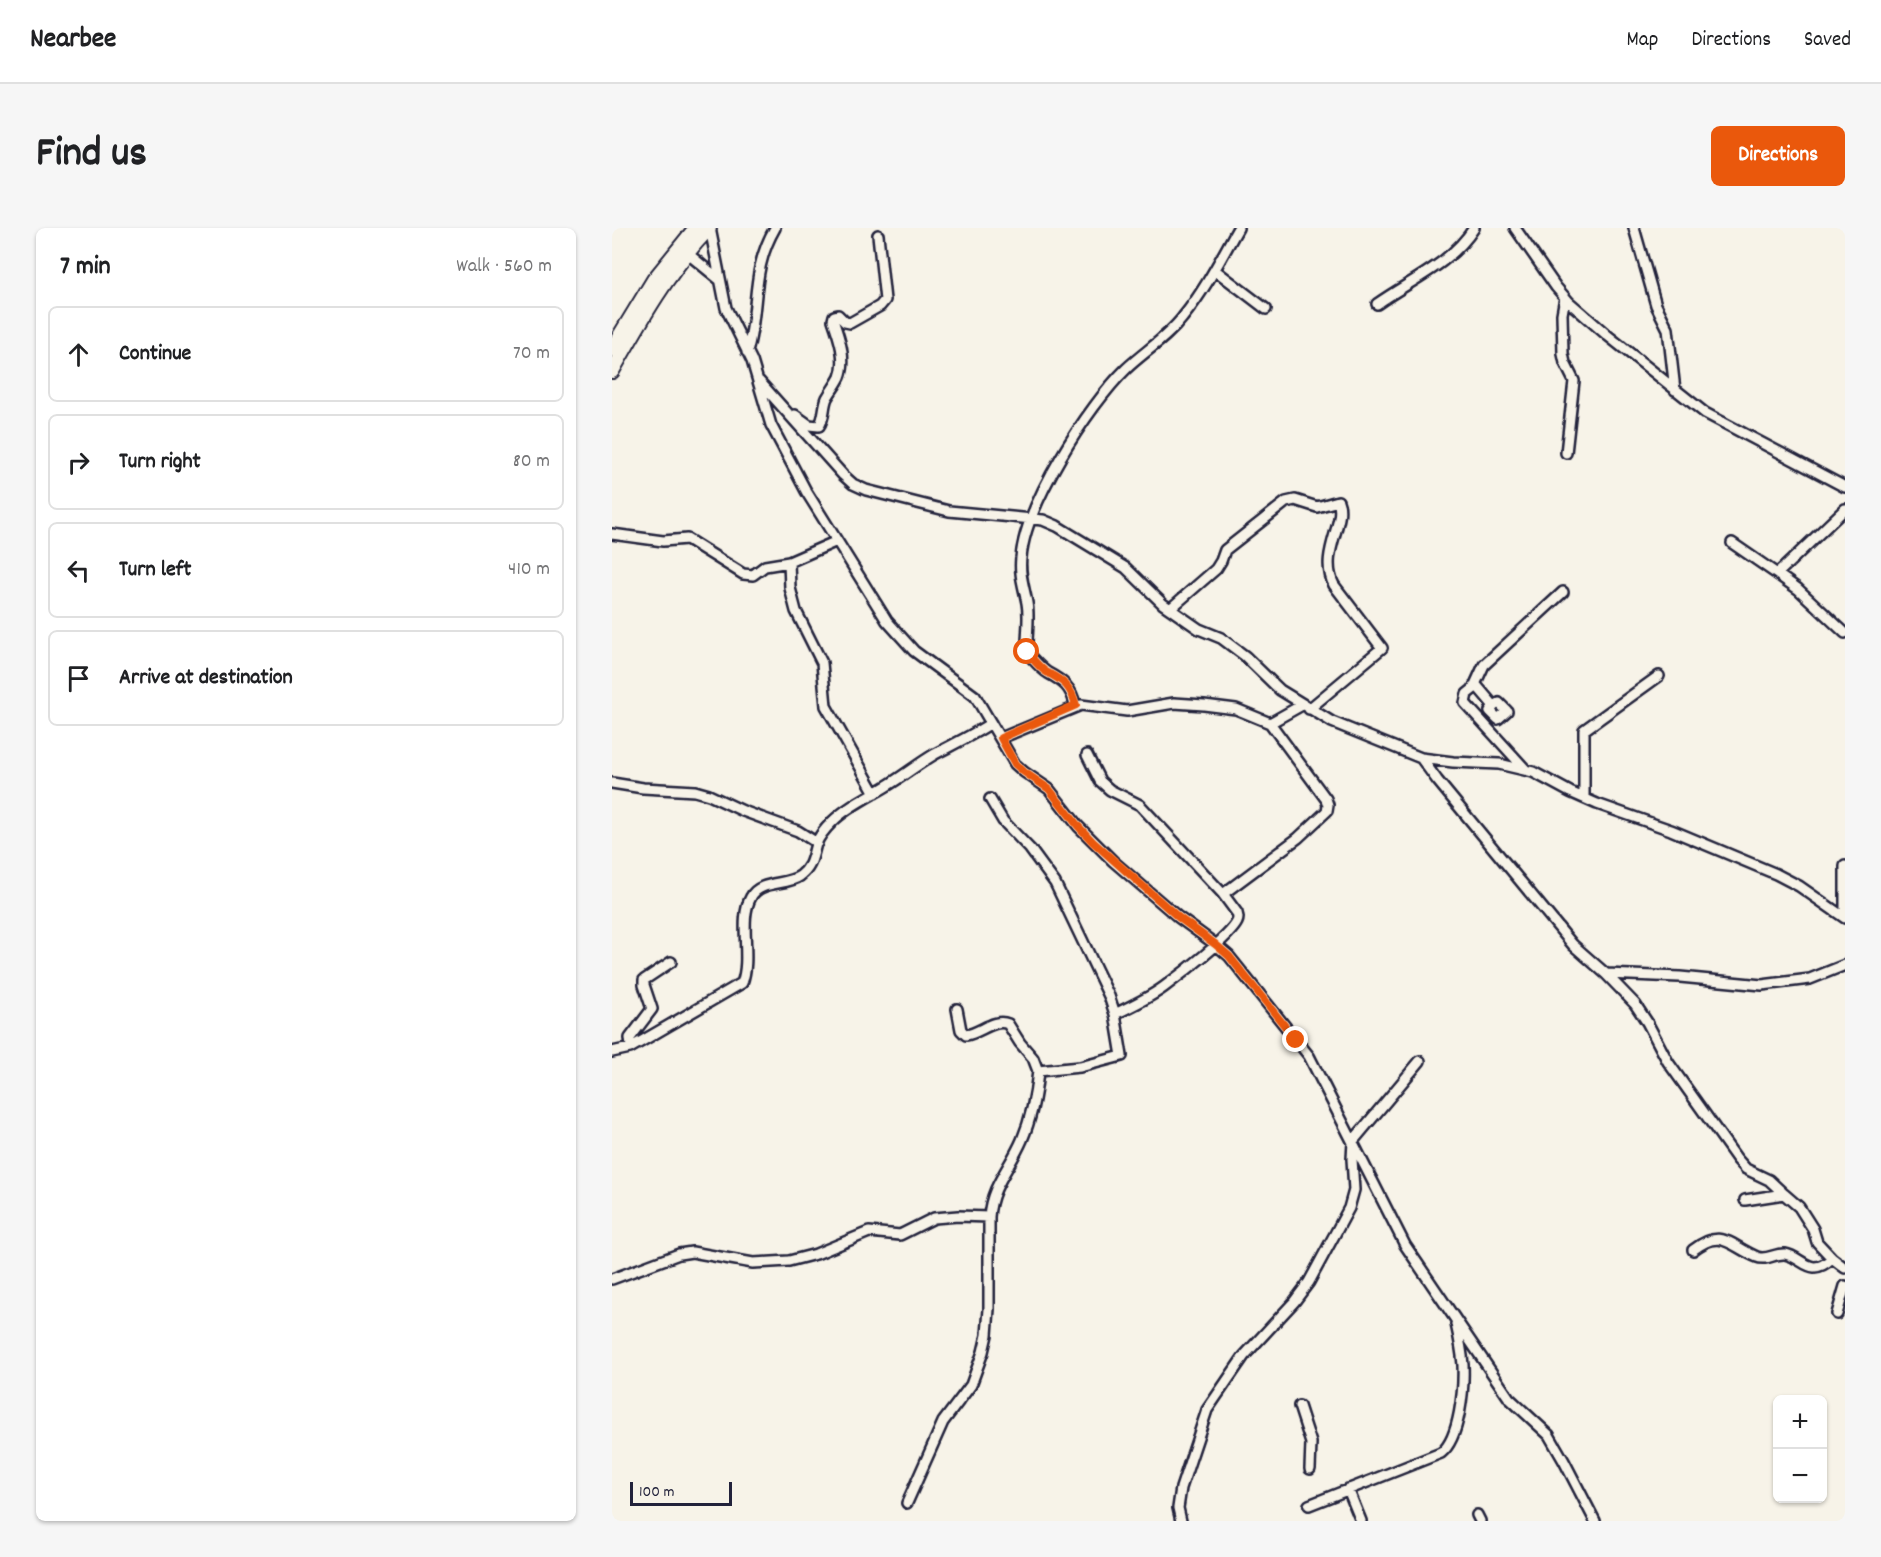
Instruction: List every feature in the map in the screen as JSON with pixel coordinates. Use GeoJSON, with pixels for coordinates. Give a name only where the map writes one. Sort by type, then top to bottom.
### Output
{"type":"FeatureCollection","features":[{"type":"Feature","properties":{"kind":"highway"},"geometry":{"type":"LineString","coordinates":[[612,371],[672,272],[710,228]]}},
{"type":"Feature","properties":{"kind":"highway"},"geometry":{"type":"LineString","coordinates":[[612,349],[654,280],[694,229]]}},
{"type":"Feature","properties":{"kind":"street"},"geometry":{"type":"LineString","coordinates":[[710,228],[726,308],[759,381],[766,411],[779,443],[870,596],[898,634],[925,659],[975,696],[1015,764],[1049,789],[1093,842],[1178,917],[1229,956],[1309,1056],[1353,1141],[1386,1212],[1405,1245],[1509,1398],[1548,1435],[1595,1521]]}},
{"type":"Feature","properties":{"kind":"street"},"geometry":{"type":"LineString","coordinates":[[747,352],[762,255],[775,228]]}},
{"type":"Feature","properties":{"kind":"street"},"geometry":{"type":"LineString","coordinates":[[1076,705],[1074,697],[1061,679],[1047,673],[1027,652],[1028,603],[1020,566],[1022,547],[1031,518],[1060,459],[1105,394],[1126,370],[1167,335],[1183,317],[1215,270],[1238,228]]}},
{"type":"Feature","properties":{"kind":"street"},"geometry":{"type":"LineString","coordinates":[[1377,304],[1448,258],[1466,241],[1474,228]]}},
{"type":"Feature","properties":{"kind":"street"},"geometry":{"type":"LineString","coordinates":[[1515,228],[1565,297],[1607,335],[1675,390],[1705,413],[1845,486]]}},
{"type":"Feature","properties":{"kind":"street"},"geometry":{"type":"LineString","coordinates":[[1634,228],[1656,305],[1668,329],[1675,390]]}},
{"type":"Feature","properties":{"kind":"street"},"geometry":{"type":"LineString","coordinates":[[784,406],[809,425],[819,426],[821,424],[828,398],[843,368],[834,316],[838,315],[845,322],[850,323],[880,306],[885,300],[878,235]]}},
{"type":"Feature","properties":{"kind":"street"},"geometry":{"type":"LineString","coordinates":[[687,253],[720,280]]}},
{"type":"Feature","properties":{"kind":"street"},"geometry":{"type":"LineString","coordinates":[[1215,270],[1266,309]]}},
{"type":"Feature","properties":{"kind":"street"},"geometry":{"type":"LineString","coordinates":[[1565,297],[1562,314],[1563,354],[1574,381],[1566,453]]}},
{"type":"Feature","properties":{"kind":"street"},"geometry":{"type":"LineString","coordinates":[[759,381],[784,406],[843,475],[858,487],[965,514],[1031,518],[1057,526],[1126,568],[1170,609],[1198,628],[1221,638],[1245,656],[1280,690],[1306,707],[1363,735],[1421,758],[1499,764],[1533,772],[1584,798],[1671,830],[1766,870],[1799,886],[1845,918],[1845,866]]}},
{"type":"Feature","properties":{"kind":"street"},"geometry":{"type":"LineString","coordinates":[[1170,609],[1216,569],[1225,550],[1288,500],[1317,507],[1339,502],[1340,511],[1330,554],[1329,575],[1334,585],[1382,648],[1306,707],[1270,723]]}},
{"type":"Feature","properties":{"kind":"street"},"geometry":{"type":"LineString","coordinates":[[1778,574],[1845,509]]}},
{"type":"Feature","properties":{"kind":"street"},"geometry":{"type":"LineString","coordinates":[[612,534],[663,541],[687,539],[743,574],[753,575],[765,566],[789,562],[837,542]]}},
{"type":"Feature","properties":{"kind":"street"},"geometry":{"type":"LineString","coordinates":[[1732,543],[1798,589],[1845,633]]}},
{"type":"Feature","properties":{"kind":"street"},"geometry":{"type":"LineString","coordinates":[[789,562],[790,588],[796,611],[822,663],[826,706],[875,793]]}},
{"type":"Feature","properties":{"kind":"street"},"geometry":{"type":"LineString","coordinates":[[1473,689],[1484,665],[1563,591]]}},
{"type":"Feature","properties":{"kind":"street"},"geometry":{"type":"LineString","coordinates":[[1584,798],[1584,730],[1659,676]]}},
{"type":"Feature","properties":{"kind":"street"},"geometry":{"type":"LineString","coordinates":[[1494,706],[1477,686],[1467,694],[1465,703],[1526,771]]}},
{"type":"Feature","properties":{"kind":"street"},"geometry":{"type":"LineString","coordinates":[[1001,738],[1076,705],[1127,711],[1174,703],[1204,705],[1236,709],[1270,723],[1322,793],[1328,802],[1328,808],[1298,838],[1222,894]]}},
{"type":"Feature","properties":{"kind":"street"},"geometry":{"type":"LineString","coordinates":[[612,1052],[631,1047],[742,983],[745,971],[746,914],[751,897],[756,890],[764,886],[792,881],[807,870],[817,843],[833,821],[935,754],[992,723]]}},
{"type":"Feature","properties":{"kind":"street"},"geometry":{"type":"LineString","coordinates":[[1087,755],[1100,781],[1110,790],[1140,805],[1238,913],[1237,923],[1163,987],[1115,1014]]}},
{"type":"Feature","properties":{"kind":"street"},"geometry":{"type":"LineString","coordinates":[[1421,758],[1573,945],[1635,1004],[1668,1062],[1737,1159],[1746,1169],[1769,1180],[1799,1207],[1813,1229],[1817,1242],[1845,1268]]}},
{"type":"Feature","properties":{"kind":"street"},"geometry":{"type":"LineString","coordinates":[[612,783],[644,788],[695,791],[709,795],[743,811],[798,831],[817,843]]}},
{"type":"Feature","properties":{"kind":"street"},"geometry":{"type":"LineString","coordinates":[[990,799],[1003,821],[1025,844],[1055,883],[1100,973],[1115,1014],[1122,1056],[1080,1067],[1038,1071]]}},
{"type":"Feature","properties":{"kind":"street"},"geometry":{"type":"LineString","coordinates":[[631,1047],[630,1038],[652,1008],[644,985],[645,981],[671,962]]}},
{"type":"Feature","properties":{"kind":"street"},"geometry":{"type":"LineString","coordinates":[[1606,974],[1680,977],[1762,985],[1810,979],[1845,965]]}},
{"type":"Feature","properties":{"kind":"street"},"geometry":{"type":"LineString","coordinates":[[907,1503],[943,1422],[971,1385],[983,1352],[989,1309],[989,1217],[994,1189],[1022,1139],[1032,1106],[1038,1071],[1033,1058],[1008,1024],[996,1023],[966,1035],[961,1030],[957,1009]]}},
{"type":"Feature","properties":{"kind":"street"},"geometry":{"type":"LineString","coordinates":[[1181,1521],[1178,1508],[1181,1488],[1197,1437],[1212,1402],[1244,1356],[1294,1302],[1309,1282],[1349,1208],[1354,1190],[1353,1141],[1420,1062]]}},
{"type":"Feature","properties":{"kind":"street"},"geometry":{"type":"LineString","coordinates":[[1745,1200],[1760,1200],[1784,1194]]}},
{"type":"Feature","properties":{"kind":"street"},"geometry":{"type":"LineString","coordinates":[[612,1279],[679,1254],[692,1252],[753,1263],[779,1262],[816,1254],[869,1232],[900,1234],[934,1218],[989,1217]]}},
{"type":"Feature","properties":{"kind":"street"},"geometry":{"type":"LineString","coordinates":[[1693,1250],[1702,1243],[1719,1238],[1730,1241],[1758,1257],[1787,1254],[1811,1267],[1820,1266],[1832,1258]]}},
{"type":"Feature","properties":{"kind":"street"},"geometry":{"type":"LineString","coordinates":[[1838,1314],[1845,1286]]}},
{"type":"Feature","properties":{"kind":"street"},"geometry":{"type":"LineString","coordinates":[[1309,1505],[1441,1453],[1448,1446],[1456,1428],[1463,1383],[1462,1354],[1455,1318]]}},
{"type":"Feature","properties":{"kind":"street"},"geometry":{"type":"LineString","coordinates":[[1299,1406],[1311,1443],[1310,1469]]}},
{"type":"Feature","properties":{"kind":"street"},"geometry":{"type":"LineString","coordinates":[[1348,1489],[1361,1521]]}},
{"type":"Feature","properties":{"kind":"route"},"geometry":{"type":"LineString","coordinates":[[1027,652],[1047,673],[1061,679],[1074,697],[1076,705],[1001,738],[1015,764],[1049,789],[1078,826],[1113,861],[1178,917],[1229,956],[1296,1040]]}}]}
